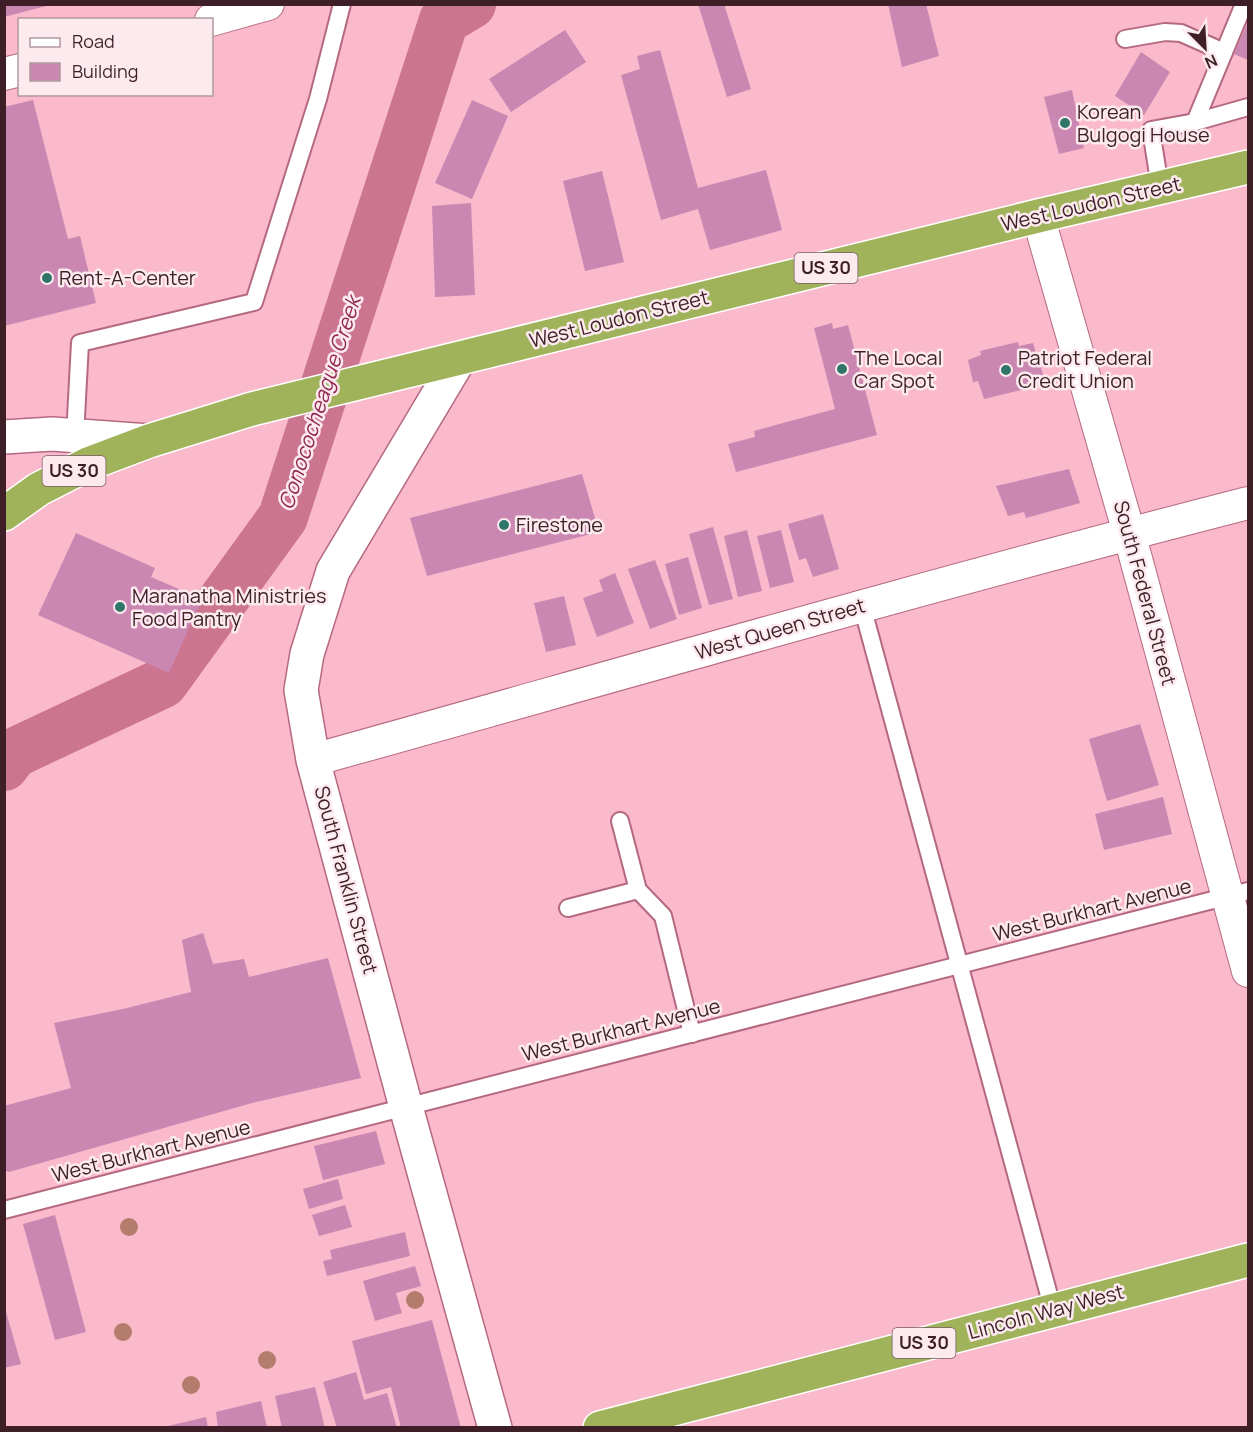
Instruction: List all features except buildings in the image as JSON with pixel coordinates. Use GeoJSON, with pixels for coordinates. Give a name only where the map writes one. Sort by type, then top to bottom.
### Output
{"type":"FeatureCollection","features":[{"type":"Feature","properties":{"kind":"highway","name":"West Loudon Street"},"geometry":{"type":"LineString","coordinates":[[5,513],[39,489],[88,464],[149,441],[252,409],[1038,216],[1248,167]]}},
{"type":"Feature","properties":{"kind":"highway","name":"Lincoln Way West"},"geometry":{"type":"LineString","coordinates":[[600,1428],[1248,1260]]}},
{"type":"Feature","properties":{"kind":"street"},"geometry":{"type":"LineString","coordinates":[[213,19],[268,4]]}},
{"type":"Feature","properties":{"kind":"street","name":"South Federal Street"},"geometry":{"type":"LineString","coordinates":[[1038,216],[1129,534],[1238,894],[1248,971]]}},
{"type":"Feature","properties":{"kind":"street","name":"South Franklin Street"},"geometry":{"type":"LineString","coordinates":[[460,357],[333,571],[307,654],[301,690],[313,760],[495,1428]]}},
{"type":"Feature","properties":{"kind":"street"},"geometry":{"type":"LineString","coordinates":[[4,437],[52,434],[149,441]]}},
{"type":"Feature","properties":{"kind":"street","name":"West Queen Street"},"geometry":{"type":"LineString","coordinates":[[313,760],[862,606],[1248,503]]}},
{"type":"Feature","properties":{"kind":"lane"},"geometry":{"type":"LineString","coordinates":[[75,436],[80,343],[254,302],[318,99],[342,4]]}},
{"type":"Feature","properties":{"kind":"lane"},"geometry":{"type":"LineString","coordinates":[[1195,122],[1244,4]]}},
{"type":"Feature","properties":{"kind":"lane"},"geometry":{"type":"LineString","coordinates":[[1125,39],[1165,32],[1181,33],[1224,52]]}},
{"type":"Feature","properties":{"kind":"lane"},"geometry":{"type":"LineString","coordinates":[[1160,187],[1152,130],[1195,122],[1248,107]]}},
{"type":"Feature","properties":{"kind":"lane"},"geometry":{"type":"LineString","coordinates":[[862,606],[1053,1310]]}},
{"type":"Feature","properties":{"kind":"lane"},"geometry":{"type":"LineString","coordinates":[[620,821],[638,890],[663,916],[692,1034]]}},
{"type":"Feature","properties":{"kind":"lane"},"geometry":{"type":"LineString","coordinates":[[568,908],[638,890]]}},
{"type":"Feature","properties":{"kind":"lane","name":"West Burkhart Avenue"},"geometry":{"type":"LineString","coordinates":[[4,1210],[1238,894]]}},
{"type":"Feature","properties":{"kind":"waterway","name":"Conococheague Creek"},"geometry":{"type":"LineString","coordinates":[[4,766],[14,753],[163,683],[283,517],[444,20],[471,4]]}},
{"type":"Feature","properties":{"kind":"place","name":"Korean Bulgogi House"},"geometry":{"type":"Point","coordinates":[1065,123]}},
{"type":"Feature","properties":{"kind":"place","name":"Rent-A-Center"},"geometry":{"type":"Point","coordinates":[47,278]}},
{"type":"Feature","properties":{"kind":"place","name":"The Local Car Spot"},"geometry":{"type":"Point","coordinates":[842,369]}},
{"type":"Feature","properties":{"kind":"place","name":"Patriot Federal Credit Union"},"geometry":{"type":"Point","coordinates":[1006,370]}},
{"type":"Feature","properties":{"kind":"place","name":"Firestone"},"geometry":{"type":"Point","coordinates":[504,525]}},
{"type":"Feature","properties":{"kind":"place","name":"Maranatha Ministries Food Pantry"},"geometry":{"type":"Point","coordinates":[120,607]}}]}
